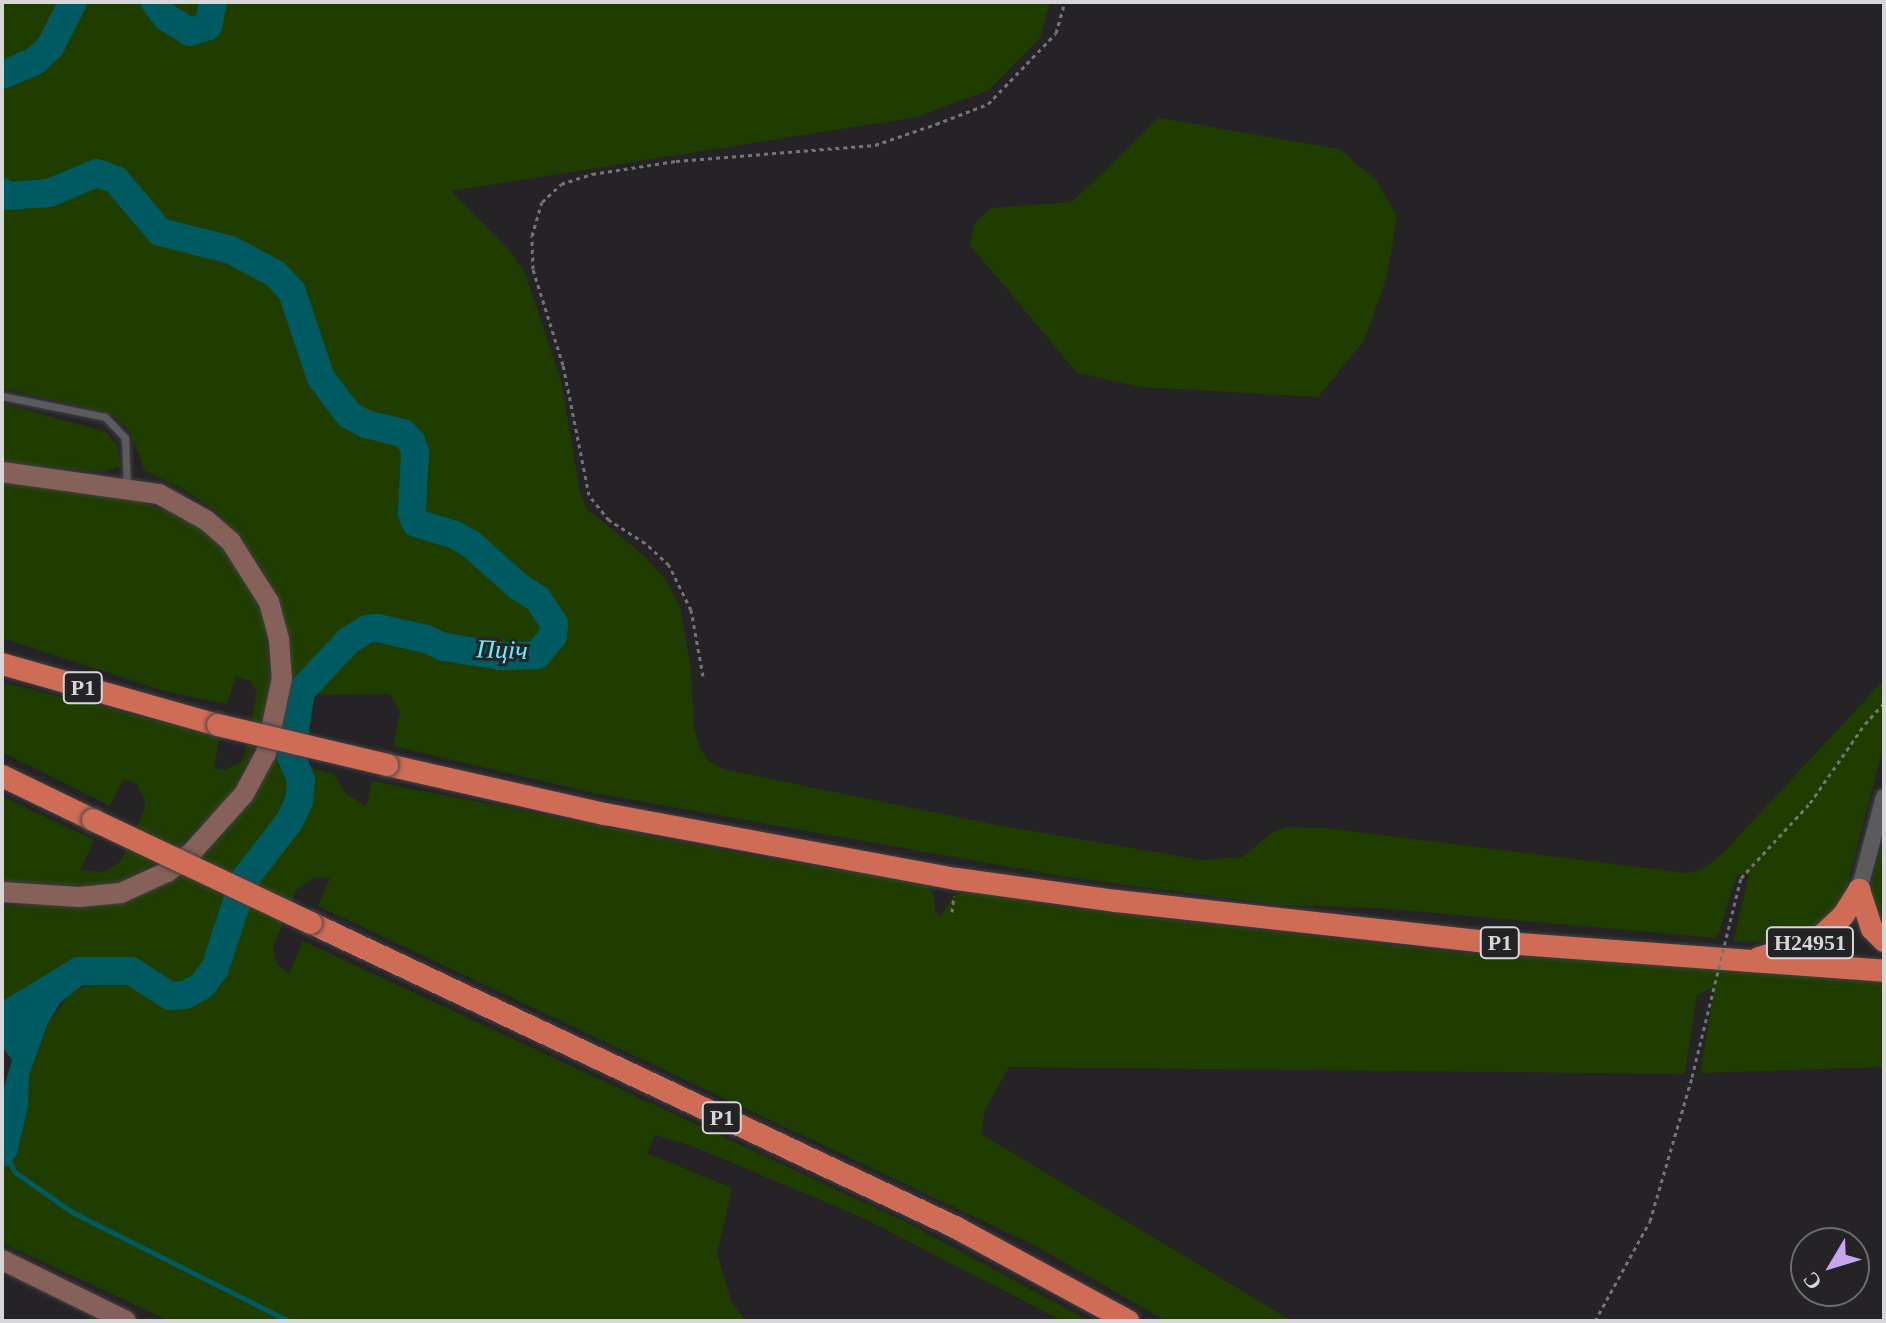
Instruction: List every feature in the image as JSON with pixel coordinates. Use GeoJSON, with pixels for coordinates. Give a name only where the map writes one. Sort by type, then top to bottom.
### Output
{"type":"FeatureCollection","features":[{"type":"Feature","properties":{"kind":"highway","name":"Р1"},"geometry":{"type":"LineString","coordinates":[[2,664],[218,725],[387,765],[605,814],[957,879],[1261,919],[1740,963],[1884,971]]}},
{"type":"Feature","properties":{"kind":"highway","name":"Р1"},"geometry":{"type":"LineString","coordinates":[[2,776],[955,1227],[1128,1321]]}},
{"type":"Feature","properties":{"kind":"highway","name":"Н24951"},"geometry":{"type":"LineString","coordinates":[[1740,963],[1817,940],[1843,916],[1859,890]]}},
{"type":"Feature","properties":{"kind":"highway","name":"Н24951"},"geometry":{"type":"LineString","coordinates":[[1859,890],[1872,929],[1884,941]]}},
{"type":"Feature","properties":{"kind":"main road"},"geometry":{"type":"LineString","coordinates":[[2,472],[127,487],[159,494],[206,520],[231,542],[269,602],[279,639],[282,678],[266,753],[244,794],[219,824],[179,862],[143,885],[121,893],[79,897],[2,892]]}},
{"type":"Feature","properties":{"kind":"main road"},"geometry":{"type":"LineString","coordinates":[[2,1260],[126,1321]]}},
{"type":"Feature","properties":{"kind":"street","name":"Н24951"},"geometry":{"type":"LineString","coordinates":[[1859,890],[1884,797]]}},
{"type":"Feature","properties":{"kind":"lane"},"geometry":{"type":"LineString","coordinates":[[2,396],[105,417],[125,438],[127,487]]}},
{"type":"Feature","properties":{"kind":"path"},"geometry":{"type":"LineString","coordinates":[[703,676],[691,610],[669,565],[645,543],[609,520],[589,495],[563,365],[533,269],[532,236],[542,202],[561,184],[592,174],[676,161],[875,145],[988,104],[1056,33],[1065,2]]}},
{"type":"Feature","properties":{"kind":"path"},"geometry":{"type":"LineString","coordinates":[[1595,1321],[1650,1221],[1692,1077],[1741,878],[1810,803],[1865,724],[1884,703]]}},
{"type":"Feature","properties":{"kind":"green space"},"geometry":{"type":"Polygon","coordinates":[[[2,2],[1050,2],[1040,38],[989,90],[917,117],[451,191],[510,251],[524,270],[561,380],[580,493],[587,509],[642,554],[666,580],[680,607],[691,669],[694,728],[700,749],[708,760],[722,769],[997,825],[1201,860],[1243,857],[1272,832],[1288,827],[1325,828],[1687,873],[1703,869],[1721,855],[1884,680],[1884,744],[1845,893],[1823,926],[1789,941],[1733,942],[1749,875],[1737,875],[1717,938],[1379,908],[1282,905],[1073,878],[593,793],[393,746],[400,712],[390,694],[317,695],[309,672],[294,688],[286,766],[297,784],[291,804],[276,834],[250,858],[217,924],[215,940],[201,976],[176,990],[165,987],[156,970],[137,962],[76,963],[57,968],[2,1002],[2,905],[90,904],[123,900],[153,890],[181,872],[218,839],[248,804],[268,764],[277,601],[261,567],[243,541],[216,511],[185,490],[145,471],[129,430],[112,414],[2,388],[2,2]]]}},
{"type":"Feature","properties":{"kind":"green space"},"geometry":{"type":"Polygon","coordinates":[[[1159,118],[1339,149],[1376,180],[1397,217],[1387,276],[1365,339],[1318,397],[1141,387],[1077,373],[970,245],[974,224],[991,208],[1072,202],[1159,118]]]}},
{"type":"Feature","properties":{"kind":"green space"},"geometry":{"type":"Polygon","coordinates":[[[2,403],[106,432],[117,445],[121,466],[101,472],[2,462],[2,403]]]}},
{"type":"Feature","properties":{"kind":"green space"},"geometry":{"type":"Polygon","coordinates":[[[2,482],[130,498],[177,515],[207,532],[228,553],[251,589],[264,619],[270,681],[257,742],[244,770],[228,798],[170,856],[121,881],[101,886],[2,882],[2,796],[94,840],[80,870],[103,872],[120,862],[145,809],[145,801],[137,784],[123,779],[110,806],[2,752],[2,682],[220,736],[214,768],[224,770],[240,763],[244,756],[257,693],[251,681],[236,676],[227,704],[168,692],[2,638],[2,482]]]}},
{"type":"Feature","properties":{"kind":"green space"},"geometry":{"type":"Polygon","coordinates":[[[294,763],[334,774],[346,794],[366,806],[372,781],[737,853],[927,885],[933,892],[936,913],[940,917],[954,895],[976,890],[1053,906],[1461,953],[1884,979],[1884,1067],[1700,1073],[1715,987],[1697,995],[1685,1074],[1009,1067],[985,1110],[981,1134],[1292,1321],[1166,1321],[1036,1246],[318,906],[330,878],[315,877],[297,889],[273,947],[277,965],[289,974],[303,941],[906,1222],[1090,1321],[1063,1321],[861,1217],[692,1146],[655,1135],[647,1153],[732,1188],[717,1254],[732,1303],[746,1321],[170,1321],[2,1243],[2,1167],[8,1166],[17,1154],[28,1107],[29,1075],[48,1023],[71,993],[94,981],[130,981],[145,993],[180,1005],[212,990],[237,938],[237,912],[257,871],[288,835],[311,785],[307,775],[294,763]]]}},
{"type":"Feature","properties":{"kind":"green space"},"geometry":{"type":"Polygon","coordinates":[[[1884,837],[1884,928],[1870,891],[1884,837]]]}},
{"type":"Feature","properties":{"kind":"water"},"geometry":{"type":"Polygon","coordinates":[[[76,963],[84,984],[60,1003],[48,1023],[29,1075],[28,1107],[17,1154],[8,1166],[2,1167],[2,1094],[12,1060],[2,1047],[2,1002],[57,968],[76,963]]]}},
{"type":"Feature","properties":{"kind":"waterway","name":"Пціч"},"geometry":{"type":"LineString","coordinates":[[2,75],[35,61],[50,47],[73,2]]}},
{"type":"Feature","properties":{"kind":"waterway","name":"Пціч"},"geometry":{"type":"LineString","coordinates":[[155,2],[166,17],[190,32],[208,26],[213,2]]}},
{"type":"Feature","properties":{"kind":"waterway","name":"Пціч"},"geometry":{"type":"LineString","coordinates":[[2,192],[8,196],[49,193],[97,173],[116,180],[160,232],[231,250],[276,274],[292,292],[321,378],[349,415],[366,424],[403,433],[411,441],[415,452],[412,513],[416,523],[453,534],[471,544],[519,587],[538,599],[554,624],[553,636],[537,655],[501,656],[444,647],[426,639],[378,628],[367,629],[348,641],[301,691],[291,756],[301,780],[299,801],[289,822],[244,880],[215,968],[202,986],[185,995],[170,996],[131,971],[79,971],[2,1018]]}},
{"type":"Feature","properties":{"kind":"waterway"},"geometry":{"type":"LineString","coordinates":[[2,1147],[15,1172],[72,1212],[289,1321]]}}]}
